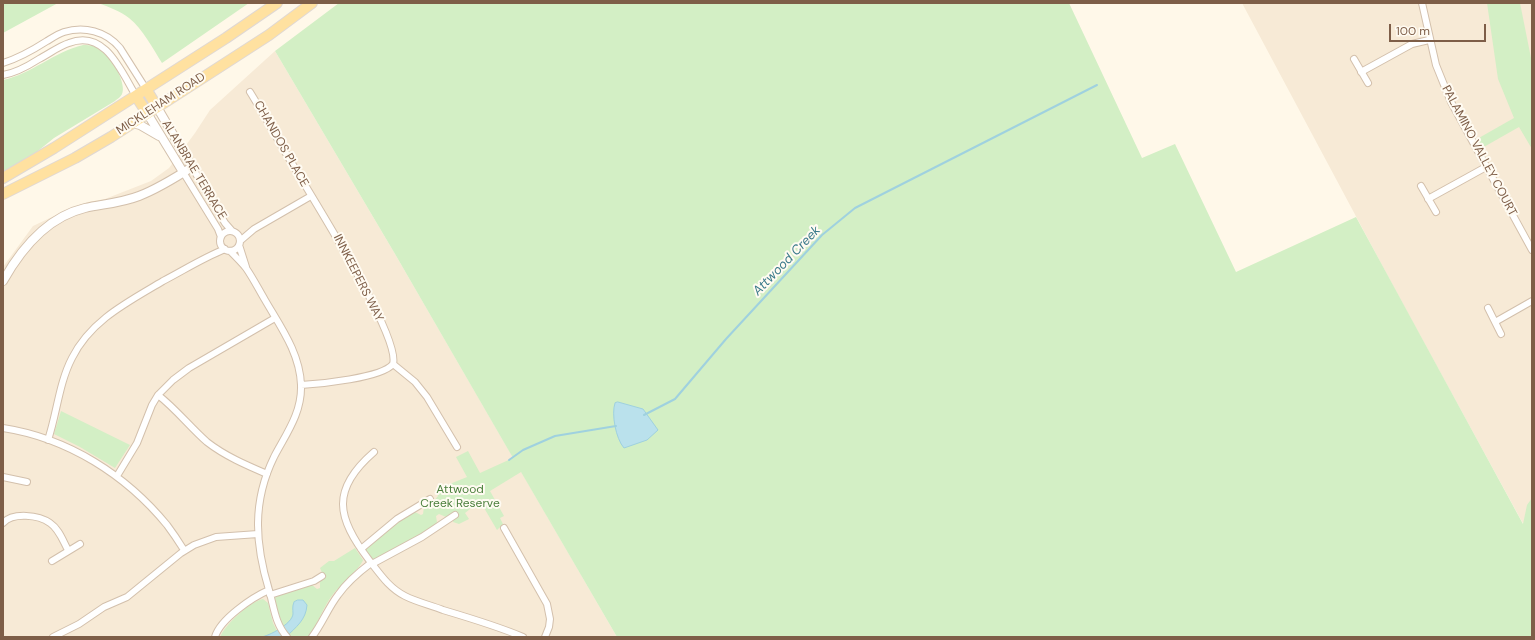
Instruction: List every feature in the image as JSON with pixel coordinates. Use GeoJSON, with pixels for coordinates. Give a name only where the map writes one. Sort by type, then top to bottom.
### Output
{"type":"FeatureCollection","features":[{"type":"Feature","properties":{"kind":"main road","name":"MICKLEHAM ROAD"},"geometry":{"type":"LineString","coordinates":[[3,178],[54,148],[136,96],[277,3]]}},
{"type":"Feature","properties":{"kind":"main road","name":"MICKLEHAM ROAD"},"geometry":{"type":"LineString","coordinates":[[3,194],[75,158],[147,114],[269,35],[312,3]]}},
{"type":"Feature","properties":{"kind":"main road"},"geometry":{"type":"LineString","coordinates":[[146,89],[157,107]]}},
{"type":"Feature","properties":{"kind":"main road"},"geometry":{"type":"LineString","coordinates":[[136,96],[147,114]]}},
{"type":"Feature","properties":{"kind":"street","name":"PALAMINO VALLEY COURT"},"geometry":{"type":"LineString","coordinates":[[1422,3],[1436,65],[1451,102],[1532,250]]}},
{"type":"Feature","properties":{"kind":"street"},"geometry":{"type":"LineString","coordinates":[[3,63],[16,59],[62,33],[79,29],[99,32],[115,42],[120,48],[146,89]]}},
{"type":"Feature","properties":{"kind":"street"},"geometry":{"type":"LineString","coordinates":[[3,75],[24,68],[67,43],[76,40],[87,41],[105,48],[112,56],[136,96]]}},
{"type":"Feature","properties":{"kind":"street"},"geometry":{"type":"LineString","coordinates":[[1361,72],[1412,44],[1430,40]]}},
{"type":"Feature","properties":{"kind":"street"},"geometry":{"type":"LineString","coordinates":[[1354,59],[1368,83]]}},
{"type":"Feature","properties":{"kind":"street","name":"CHANDOS PLACE"},"geometry":{"type":"LineString","coordinates":[[250,92],[311,196]]}},
{"type":"Feature","properties":{"kind":"street","name":"ALANBRAE TERRACE"},"geometry":{"type":"LineString","coordinates":[[157,107],[225,223],[235,232]]}},
{"type":"Feature","properties":{"kind":"street","name":"ALANBRAE TERRACE"},"geometry":{"type":"LineString","coordinates":[[147,114],[218,229],[221,240]]}},
{"type":"Feature","properties":{"kind":"street"},"geometry":{"type":"LineString","coordinates":[[132,123],[140,125],[163,140]]}},
{"type":"Feature","properties":{"kind":"street"},"geometry":{"type":"LineString","coordinates":[[3,281],[28,245],[38,234],[57,220],[84,208],[119,202],[139,196],[192,167]]}},
{"type":"Feature","properties":{"kind":"street"},"geometry":{"type":"LineString","coordinates":[[1428,199],[1486,167]]}},
{"type":"Feature","properties":{"kind":"street"},"geometry":{"type":"LineString","coordinates":[[1421,186],[1436,212]]}},
{"type":"Feature","properties":{"kind":"street"},"geometry":{"type":"LineString","coordinates":[[48,440],[55,421],[64,374],[74,353],[90,331],[101,320],[114,310],[207,256],[235,249],[254,229],[311,196]]}},
{"type":"Feature","properties":{"kind":"street","name":"INNKEEPERS WAY"},"geometry":{"type":"LineString","coordinates":[[311,196],[337,236],[376,310],[394,356],[393,364]]}},
{"type":"Feature","properties":{"kind":"street"},"geometry":{"type":"LineString","coordinates":[[207,256],[221,240],[225,232],[254,229]]}},
{"type":"Feature","properties":{"kind":"street"},"geometry":{"type":"LineString","coordinates":[[235,232],[240,243],[246,269]]}},
{"type":"Feature","properties":{"kind":"street"},"geometry":{"type":"LineString","coordinates":[[221,240],[228,250],[246,269],[296,356],[299,368],[301,385],[298,409],[294,422],[277,452],[267,474],[261,497],[258,534],[260,559],[276,619],[287,637]]}},
{"type":"Feature","properties":{"kind":"street"},"geometry":{"type":"LineString","coordinates":[[1495,322],[1532,301]]}},
{"type":"Feature","properties":{"kind":"street"},"geometry":{"type":"LineString","coordinates":[[1488,308],[1502,334]]}},
{"type":"Feature","properties":{"kind":"street"},"geometry":{"type":"LineString","coordinates":[[117,476],[131,455],[137,443],[147,414],[158,395],[173,380],[189,368],[275,318]]}},
{"type":"Feature","properties":{"kind":"street"},"geometry":{"type":"LineString","coordinates":[[301,385],[340,381],[362,376],[385,370],[393,364],[415,382],[434,408],[457,447]]}},
{"type":"Feature","properties":{"kind":"street"},"geometry":{"type":"LineString","coordinates":[[158,395],[171,405],[199,434],[218,450],[232,459],[267,474]]}},
{"type":"Feature","properties":{"kind":"street"},"geometry":{"type":"LineString","coordinates":[[3,428],[48,440],[77,452],[117,476],[140,496],[168,526],[184,550]]}},
{"type":"Feature","properties":{"kind":"street"},"geometry":{"type":"LineString","coordinates":[[374,452],[356,470],[349,481],[344,495],[343,506],[348,528],[361,549],[387,583],[405,596],[524,637]]}},
{"type":"Feature","properties":{"kind":"street"},"geometry":{"type":"LineString","coordinates":[[3,477],[28,482]]}},
{"type":"Feature","properties":{"kind":"street"},"geometry":{"type":"LineString","coordinates":[[361,549],[397,519],[430,499]]}},
{"type":"Feature","properties":{"kind":"street"},"geometry":{"type":"LineString","coordinates":[[4,521],[19,515],[44,520],[54,527],[68,550]]}},
{"type":"Feature","properties":{"kind":"street"},"geometry":{"type":"LineString","coordinates":[[312,637],[345,585],[361,570],[422,537],[455,515]]}},
{"type":"Feature","properties":{"kind":"street"},"geometry":{"type":"LineString","coordinates":[[504,528],[547,604],[550,619],[545,637]]}},
{"type":"Feature","properties":{"kind":"street"},"geometry":{"type":"LineString","coordinates":[[53,637],[79,624],[104,607],[127,597],[184,550],[205,540],[216,537],[258,534]]}},
{"type":"Feature","properties":{"kind":"street"},"geometry":{"type":"LineString","coordinates":[[52,561],[80,544]]}},
{"type":"Feature","properties":{"kind":"street"},"geometry":{"type":"LineString","coordinates":[[215,637],[221,626],[250,599],[314,581],[322,576]]}},
{"type":"Feature","properties":{"kind":"street"},"geometry":{"type":"LineString","coordinates":[[318,637],[320,626]]}},
{"type":"Feature","properties":{"kind":"shaded area"},"geometry":{"type":"Polygon","coordinates":[[[1242,3],[1532,3],[1532,540],[1398,295],[1242,3]]]}},
{"type":"Feature","properties":{"kind":"shaded area"},"geometry":{"type":"Polygon","coordinates":[[[275,51],[395,254],[617,637],[3,637],[3,267],[33,226],[71,208],[88,202],[105,199],[151,181],[169,168],[210,110],[275,51]]]}},
{"type":"Feature","properties":{"kind":"green space"},"geometry":{"type":"Polygon","coordinates":[[[3,3],[58,3],[3,33],[3,3]]]}},
{"type":"Feature","properties":{"kind":"green space"},"geometry":{"type":"Polygon","coordinates":[[[98,3],[249,3],[162,63],[139,28],[129,18],[122,13],[98,3]]]}},
{"type":"Feature","properties":{"kind":"green space","name":"Attwood Creek Reserve"},"geometry":{"type":"Polygon","coordinates":[[[339,3],[1069,3],[1142,158],[1175,144],[1236,272],[1356,217],[1523,524],[1527,505],[1532,498],[1532,637],[617,637],[521,472],[490,491],[504,516],[500,518],[503,524],[497,530],[480,501],[465,513],[469,519],[459,524],[453,522],[454,516],[452,513],[446,517],[439,514],[436,516],[437,522],[435,525],[384,556],[372,560],[365,550],[368,546],[405,516],[415,512],[421,515],[423,514],[424,507],[433,502],[438,496],[435,490],[467,477],[456,457],[468,451],[480,473],[513,458],[275,51],[339,3]]]}},
{"type":"Feature","properties":{"kind":"green space"},"geometry":{"type":"Polygon","coordinates":[[[1487,3],[1520,3],[1532,63],[1532,149],[1519,127],[1482,148],[1477,139],[1514,118],[1498,79],[1487,3]]]}},
{"type":"Feature","properties":{"kind":"green space"},"geometry":{"type":"Polygon","coordinates":[[[83,45],[98,48],[107,54],[121,78],[123,90],[120,97],[54,138],[28,159],[3,172],[3,80],[23,73],[72,48],[83,45]]]}},
{"type":"Feature","properties":{"kind":"green space"},"geometry":{"type":"Polygon","coordinates":[[[61,411],[130,445],[115,468],[80,447],[54,434],[61,411]]]}},
{"type":"Feature","properties":{"kind":"green space"},"geometry":{"type":"Polygon","coordinates":[[[355,548],[363,560],[362,563],[330,598],[308,637],[293,637],[282,625],[275,597],[307,585],[312,585],[317,589],[320,588],[320,581],[324,577],[320,568],[329,561],[334,561],[355,548]]]}},
{"type":"Feature","properties":{"kind":"green space"},"geometry":{"type":"Polygon","coordinates":[[[263,599],[268,603],[273,623],[280,637],[220,637],[227,626],[238,615],[257,601],[263,599]]]}},
{"type":"Feature","properties":{"kind":"water"},"geometry":{"type":"Polygon","coordinates":[[[618,402],[643,409],[658,430],[647,440],[624,448],[619,439],[614,420],[615,403],[618,402]]]}},
{"type":"Feature","properties":{"kind":"water"},"geometry":{"type":"Polygon","coordinates":[[[303,600],[307,605],[305,615],[300,623],[286,637],[261,637],[274,632],[289,622],[293,614],[294,602],[303,600]]]}},
{"type":"Feature","properties":{"kind":"waterway","name":"Attwood Creek"},"geometry":{"type":"LineString","coordinates":[[644,415],[675,399],[726,339],[822,235],[855,208],[1097,85]]}},
{"type":"Feature","properties":{"kind":"waterway","name":"Attwood Creek"},"geometry":{"type":"LineString","coordinates":[[509,460],[523,450],[555,436],[616,426]]}}]}
